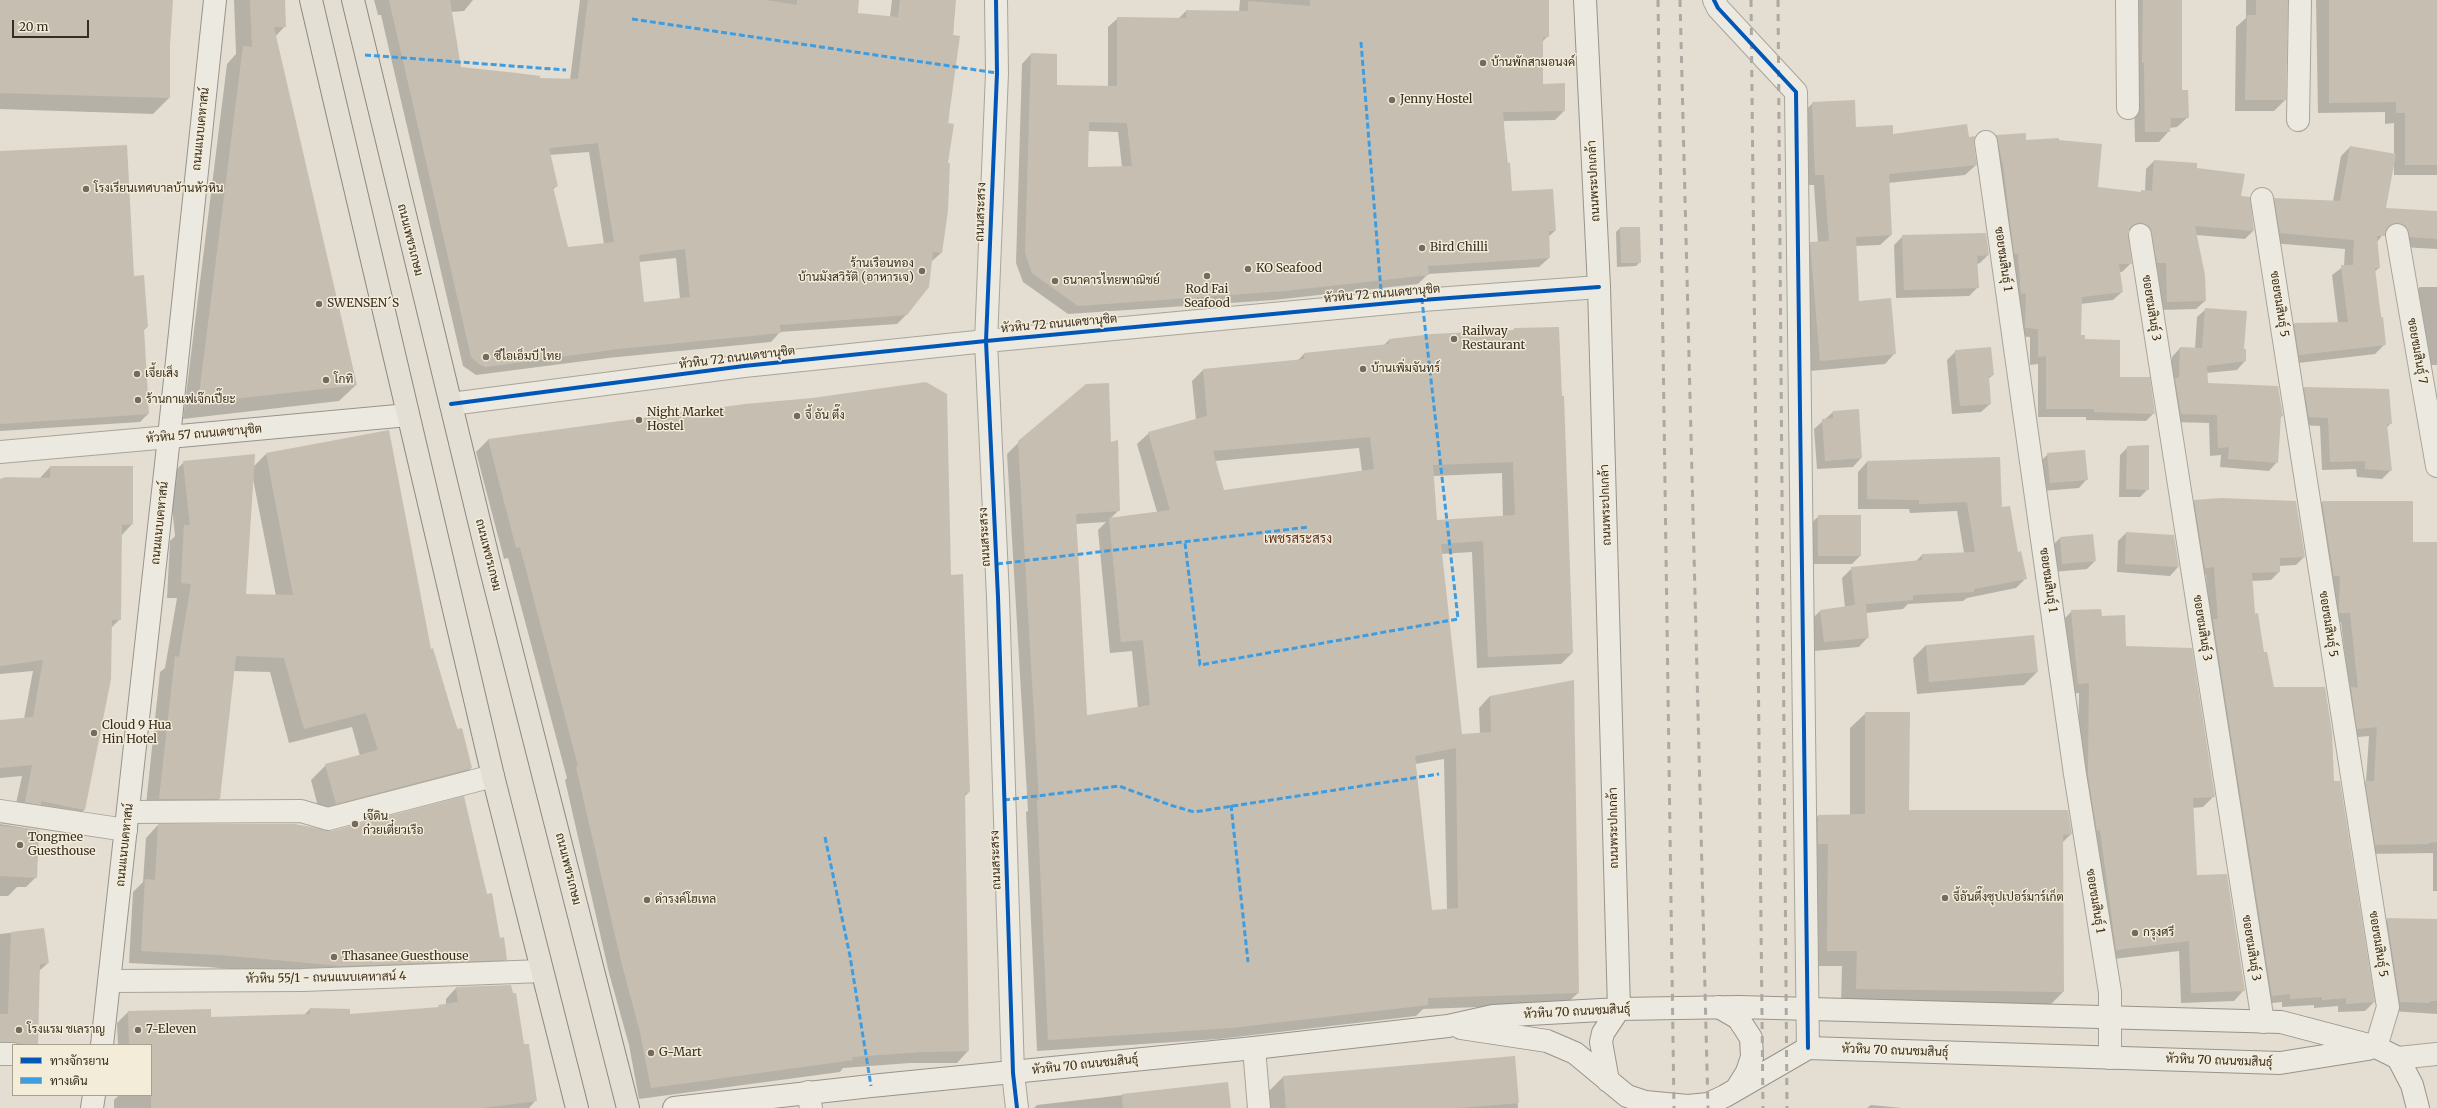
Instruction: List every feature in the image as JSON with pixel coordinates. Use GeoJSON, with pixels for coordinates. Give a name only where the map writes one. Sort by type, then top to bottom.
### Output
{"type":"FeatureCollection","features":[{"type":"Feature","properties":{"kind":"main road"},"geometry":{"type":"LineString","coordinates":[[312,0],[493,776],[577,1108]]}},
{"type":"Feature","properties":{"kind":"main road","name":"ถนนเพชรเกษม"},"geometry":{"type":"LineString","coordinates":[[353,0],[451,404],[628,1108]]}},
{"type":"Feature","properties":{"kind":"street","name":"ถนนแนบเคหาสน์"},"geometry":{"type":"LineString","coordinates":[[102,1044],[169,437],[215,0]]}},
{"type":"Feature","properties":{"kind":"street","name":"ถนนสระสรง"},"geometry":{"type":"LineString","coordinates":[[996,0],[997,73],[986,341],[998,597],[1013,1073],[1017,1108]]}},
{"type":"Feature","properties":{"kind":"street","name":"ถนนพระปกเกล้า"},"geometry":{"type":"LineString","coordinates":[[1585,0],[1599,287],[1619,1009]]}},
{"type":"Feature","properties":{"kind":"street"},"geometry":{"type":"LineString","coordinates":[[1714,0],[1722,13],[1796,92],[1808,1048]]}},
{"type":"Feature","properties":{"kind":"street"},"geometry":{"type":"LineString","coordinates":[[2127,0],[2128,108]]}},
{"type":"Feature","properties":{"kind":"street"},"geometry":{"type":"LineString","coordinates":[[2298,120],[2300,0]]}},
{"type":"Feature","properties":{"kind":"street","name":"ซอยชมสินธุ์ 1"},"geometry":{"type":"LineString","coordinates":[[1986,142],[2074,766],[2110,992],[2110,1058]]}},
{"type":"Feature","properties":{"kind":"street","name":"ซอยชมสินธุ์ 5"},"geometry":{"type":"LineString","coordinates":[[2262,199],[2388,1006],[2376,1047]]}},
{"type":"Feature","properties":{"kind":"street","name":"ซอยชมสินธุ์ 3"},"geometry":{"type":"LineString","coordinates":[[2140,234],[2263,1022]]}},
{"type":"Feature","properties":{"kind":"street","name":"ซอยชมสินธุ์ 7"},"geometry":{"type":"LineString","coordinates":[[2397,235],[2437,466]]}},
{"type":"Feature","properties":{"kind":"street","name":"หัวหิน 72 ถนนเดชานุชิต"},"geometry":{"type":"LineString","coordinates":[[451,404],[744,366],[986,341],[1422,300],[1599,287]]}},
{"type":"Feature","properties":{"kind":"street","name":"หัวหิน 57 ถนนเดชานุชิต"},"geometry":{"type":"LineString","coordinates":[[0,452],[408,414]]}},
{"type":"Feature","properties":{"kind":"street"},"geometry":{"type":"LineString","coordinates":[[0,811],[127,821],[301,811],[328,819],[493,776]]}},
{"type":"Feature","properties":{"kind":"street","name":"หัวหิน 55/1 - ถนนแนบเคหาสน์ 4"},"geometry":{"type":"LineString","coordinates":[[110,981],[303,980],[542,972]]}},
{"type":"Feature","properties":{"kind":"street"},"geometry":{"type":"LineString","coordinates":[[1719,1007],[1738,1018],[1751,1038],[1752,1057],[1747,1072],[1737,1088]]}},
{"type":"Feature","properties":{"kind":"street","name":"หัวหิน 70 ถนนชมสินธุ์"},"geometry":{"type":"LineString","coordinates":[[674,1108],[810,1100],[1013,1073],[1448,1026],[1493,1016],[1619,1009],[1719,1007],[2281,1022],[2376,1047],[2398,1058]]}},
{"type":"Feature","properties":{"kind":"street"},"geometry":{"type":"LineString","coordinates":[[1608,1081],[1601,1042],[1603,1034],[1619,1009]]}},
{"type":"Feature","properties":{"kind":"street","name":"หัวหิน 70 ถนนชมสินธุ์"},"geometry":{"type":"LineString","coordinates":[[1448,1026],[1547,1041],[1575,1053],[1608,1081],[1625,1102],[1645,1102],[1688,1106],[1708,1104],[1808,1048],[2280,1063],[2376,1047]]}},
{"type":"Feature","properties":{"kind":"street"},"geometry":{"type":"LineString","coordinates":[[1254,1048],[1259,1108]]}},
{"type":"Feature","properties":{"kind":"street"},"geometry":{"type":"LineString","coordinates":[[0,1054],[12,1054]]}},
{"type":"Feature","properties":{"kind":"street"},"geometry":{"type":"LineString","coordinates":[[2418,1108],[2412,1085],[2398,1058],[2437,1054]]}},
{"type":"Feature","properties":{"kind":"street"},"geometry":{"type":"LineString","coordinates":[[92,1108],[94,1096]]}},
{"type":"Feature","properties":{"kind":"building"},"geometry":{"type":"Polygon","coordinates":[[[0,0],[173,0],[170,45],[170,98],[0,93],[0,0]]]}},
{"type":"Feature","properties":{"kind":"building"},"geometry":{"type":"Polygon","coordinates":[[[250,0],[285,0],[286,27],[274,27],[357,385],[198,403],[243,46],[252,47],[250,0]]]}},
{"type":"Feature","properties":{"kind":"building"},"geometry":{"type":"Polygon","coordinates":[[[389,0],[450,0],[461,67],[540,76],[540,78],[578,79],[588,0],[766,0],[797,5],[797,0],[859,0],[858,13],[898,17],[900,0],[956,0],[953,35],[960,36],[948,123],[954,124],[948,163],[950,163],[948,211],[942,253],[933,252],[929,287],[907,315],[780,325],[781,333],[618,349],[485,367],[471,357],[389,0]],[[598,143],[549,148],[558,186],[553,187],[568,247],[614,242],[598,143]],[[685,249],[639,255],[644,302],[690,297],[685,249]]]}},
{"type":"Feature","properties":{"kind":"building"},"geometry":{"type":"Polygon","coordinates":[[[1310,0],[1549,0],[1549,37],[1543,37],[1543,84],[1565,83],[1565,111],[1503,112],[1507,163],[1510,163],[1512,191],[1553,189],[1556,231],[1549,231],[1550,258],[1428,266],[1429,275],[1284,291],[1078,306],[1032,273],[1025,253],[1031,53],[1057,54],[1057,85],[1117,86],[1117,17],[1186,18],[1186,10],[1248,11],[1248,1],[1310,6],[1310,0]],[[1089,122],[1088,167],[1132,166],[1127,123],[1089,122]]]}},
{"type":"Feature","properties":{"kind":"building"},"geometry":{"type":"Polygon","coordinates":[[[2143,0],[2182,0],[2182,90],[2188,90],[2189,118],[2171,118],[2170,132],[2145,132],[2144,63],[2142,63],[2143,0]]]}},
{"type":"Feature","properties":{"kind":"building"},"geometry":{"type":"Polygon","coordinates":[[[2256,0],[2288,0],[2286,100],[2245,100],[2247,15],[2256,15],[2256,0]]]}},
{"type":"Feature","properties":{"kind":"building"},"geometry":{"type":"Polygon","coordinates":[[[2329,0],[2437,0],[2437,165],[2405,165],[2405,113],[2396,113],[2396,102],[2329,103],[2329,0]]]}},
{"type":"Feature","properties":{"kind":"building"},"geometry":{"type":"Polygon","coordinates":[[[1855,100],[1856,127],[1893,125],[1893,134],[1967,124],[1969,137],[1975,136],[1974,144],[1977,165],[1889,174],[1892,235],[1856,237],[1859,301],[1891,298],[1896,354],[1820,361],[1810,242],[1829,241],[1824,175],[1815,175],[1812,102],[1855,100]]]}},
{"type":"Feature","properties":{"kind":"building"},"geometry":{"type":"Polygon","coordinates":[[[2026,133],[2026,140],[2059,138],[2059,140],[2102,144],[2098,187],[2141,192],[2141,190],[2152,191],[2154,160],[2197,163],[2197,168],[2245,174],[2241,196],[2250,197],[2254,231],[2195,226],[2205,275],[2206,301],[2167,302],[2166,263],[2157,263],[2150,227],[2138,223],[2132,226],[2128,231],[2132,264],[2119,264],[2123,292],[2082,297],[2081,335],[2085,335],[2085,339],[2120,340],[2120,377],[2150,377],[2155,414],[2094,412],[2094,409],[2046,409],[2046,356],[2038,357],[2038,329],[2025,328],[2026,293],[2021,294],[2018,254],[2014,254],[2003,164],[1996,135],[2026,133]]]}},
{"type":"Feature","properties":{"kind":"building"},"geometry":{"type":"Polygon","coordinates":[[[127,145],[134,276],[144,275],[148,327],[144,328],[149,414],[0,424],[0,151],[127,145]]]}},
{"type":"Feature","properties":{"kind":"building"},"geometry":{"type":"Polygon","coordinates":[[[2350,146],[2396,154],[2386,208],[2437,211],[2437,239],[2410,237],[2406,227],[2395,223],[2389,226],[2385,236],[2377,236],[2380,268],[2375,268],[2386,345],[2299,355],[2294,323],[2348,322],[2341,265],[2353,265],[2354,240],[2280,233],[2274,198],[2340,201],[2350,146]]]}},
{"type":"Feature","properties":{"kind":"building"},"geometry":{"type":"Polygon","coordinates":[[[1620,227],[1640,227],[1641,263],[1621,263],[1620,227]]]}},
{"type":"Feature","properties":{"kind":"building"},"geometry":{"type":"Polygon","coordinates":[[[1986,233],[1989,255],[1977,256],[1979,288],[1904,290],[1902,235],[1986,233]]]}},
{"type":"Feature","properties":{"kind":"building"},"geometry":{"type":"Polygon","coordinates":[[[2205,308],[2247,311],[2244,349],[2246,349],[2246,361],[2207,366],[2208,383],[2278,386],[2283,416],[2281,416],[2278,463],[2228,459],[2229,447],[2218,448],[2217,415],[2181,414],[2175,378],[2179,378],[2180,347],[2202,348],[2205,308]]]}},
{"type":"Feature","properties":{"kind":"building"},"geometry":{"type":"Polygon","coordinates":[[[1559,327],[1562,396],[1564,396],[1573,653],[1488,657],[1483,541],[1441,544],[1462,734],[1491,732],[1490,696],[1574,680],[1579,993],[1428,998],[1428,1005],[1231,1028],[1048,1040],[1037,800],[1039,800],[1018,441],[1086,384],[1109,383],[1111,442],[1118,440],[1120,511],[1076,514],[1087,715],[1150,705],[1143,640],[1121,642],[1109,518],[1170,510],[1148,432],[1207,416],[1203,369],[1304,359],[1304,353],[1389,344],[1389,339],[1432,334],[1514,330],[1514,328],[1559,327]],[[1370,437],[1213,451],[1224,490],[1374,469],[1370,437]],[[1513,462],[1433,465],[1437,520],[1515,515],[1513,462]],[[1456,748],[1415,756],[1432,910],[1458,908],[1456,748]]]}},
{"type":"Feature","properties":{"kind":"building"},"geometry":{"type":"Polygon","coordinates":[[[1991,347],[1994,375],[1989,376],[1991,404],[1960,406],[1955,350],[1991,347]]]}},
{"type":"Feature","properties":{"kind":"building"},"geometry":{"type":"Polygon","coordinates":[[[926,382],[947,394],[951,575],[963,574],[970,792],[965,793],[969,1051],[922,1052],[852,1057],[853,1060],[651,1088],[640,1032],[621,961],[576,767],[578,766],[520,547],[516,548],[488,439],[745,404],[812,398],[926,382]]]}},
{"type":"Feature","properties":{"kind":"building"},"geometry":{"type":"Polygon","coordinates":[[[2304,387],[2389,389],[2392,424],[2387,424],[2392,471],[2365,469],[2365,461],[2330,462],[2328,418],[2309,417],[2304,387]]]}},
{"type":"Feature","properties":{"kind":"building"},"geometry":{"type":"Polygon","coordinates":[[[1859,409],[1862,458],[1825,461],[1822,419],[1833,418],[1833,411],[1859,409]]]}},
{"type":"Feature","properties":{"kind":"building"},"geometry":{"type":"Polygon","coordinates":[[[389,430],[431,649],[433,648],[457,729],[462,728],[472,768],[336,804],[325,764],[378,750],[366,713],[304,729],[284,658],[236,656],[220,799],[159,799],[175,656],[179,657],[191,584],[181,583],[184,525],[190,525],[183,461],[255,454],[246,594],[293,595],[266,453],[389,430]]]}},
{"type":"Feature","properties":{"kind":"building"},"geometry":{"type":"Polygon","coordinates":[[[2149,445],[2149,490],[2126,489],[2127,446],[2149,445]]]}},
{"type":"Feature","properties":{"kind":"building"},"geometry":{"type":"Polygon","coordinates":[[[2085,450],[2088,480],[2050,483],[2047,453],[2085,450]]]}},
{"type":"Feature","properties":{"kind":"building"},"geometry":{"type":"Polygon","coordinates":[[[2000,457],[2002,507],[2010,506],[2018,552],[2021,551],[2027,579],[1974,589],[1974,592],[1913,595],[1913,600],[1866,604],[1869,638],[1824,642],[1820,610],[1855,605],[1851,567],[1922,560],[1922,554],[1975,552],[1967,502],[1919,504],[1919,500],[1867,499],[1867,461],[2000,457]]]}},
{"type":"Feature","properties":{"kind":"building"},"geometry":{"type":"Polygon","coordinates":[[[50,466],[133,466],[133,524],[122,525],[121,620],[112,620],[111,679],[85,810],[41,801],[41,805],[25,802],[32,765],[0,768],[0,720],[33,717],[43,660],[0,666],[0,479],[6,477],[50,478],[50,466]]]}},
{"type":"Feature","properties":{"kind":"building"},"geometry":{"type":"Polygon","coordinates":[[[2221,498],[2296,501],[2305,557],[2280,558],[2280,572],[2252,573],[2255,614],[2258,613],[2264,652],[2267,652],[2274,687],[2325,687],[2332,732],[2334,781],[2340,781],[2375,1002],[2346,1004],[2346,998],[2322,1000],[2322,997],[2290,999],[2290,994],[2272,996],[2213,619],[2218,619],[2214,567],[2205,568],[2194,500],[2221,498]]]}},
{"type":"Feature","properties":{"kind":"building"},"geometry":{"type":"Polygon","coordinates":[[[2322,501],[2413,501],[2413,542],[2437,542],[2437,842],[2429,844],[2375,845],[2365,781],[2374,781],[2377,727],[2357,729],[2351,687],[2358,688],[2350,613],[2339,613],[2340,576],[2334,576],[2322,501]]]}},
{"type":"Feature","properties":{"kind":"building"},"geometry":{"type":"Polygon","coordinates":[[[1818,515],[1861,515],[1861,556],[1818,556],[1818,515]]]}},
{"type":"Feature","properties":{"kind":"building"},"geometry":{"type":"Polygon","coordinates":[[[2126,532],[2174,535],[2179,567],[2125,564],[2126,532]]]}},
{"type":"Feature","properties":{"kind":"building"},"geometry":{"type":"Polygon","coordinates":[[[2093,534],[2096,561],[2062,564],[2060,537],[2093,534]]]}},
{"type":"Feature","properties":{"kind":"building"},"geometry":{"type":"Polygon","coordinates":[[[2101,609],[2102,616],[2125,615],[2126,646],[2192,648],[2215,797],[2193,798],[2197,875],[2227,874],[2245,991],[2191,993],[2189,941],[2116,950],[2100,830],[2097,831],[2088,775],[2089,683],[2078,684],[2071,610],[2101,609]]]}},
{"type":"Feature","properties":{"kind":"building"},"geometry":{"type":"Polygon","coordinates":[[[2034,635],[2038,672],[1929,682],[1926,645],[2034,635]]]}},
{"type":"Feature","properties":{"kind":"building","name":"จี้อันตึ๊งซุปเปอร์มาร์เก็ต"},"geometry":{"type":"Polygon","coordinates":[[[1865,712],[1910,712],[1909,810],[2068,810],[2072,834],[2063,835],[2064,992],[1856,989],[1857,951],[1827,951],[1828,844],[1818,844],[1818,815],[1865,814],[1865,712]]]}},
{"type":"Feature","properties":{"kind":"building"},"geometry":{"type":"Polygon","coordinates":[[[464,796],[487,894],[492,893],[500,938],[504,937],[507,960],[342,966],[220,955],[141,951],[145,879],[155,880],[158,824],[295,824],[331,831],[464,796]]]}},
{"type":"Feature","properties":{"kind":"building"},"geometry":{"type":"Polygon","coordinates":[[[0,826],[39,830],[37,878],[0,876],[0,826]]]}},
{"type":"Feature","properties":{"kind":"building"},"geometry":{"type":"Polygon","coordinates":[[[2387,918],[2437,919],[2437,1001],[2430,1001],[2430,1003],[2400,1002],[2387,918]]]}},
{"type":"Feature","properties":{"kind":"building"},"geometry":{"type":"Polygon","coordinates":[[[44,928],[49,963],[40,964],[38,1044],[0,1042],[0,1014],[8,1014],[11,932],[44,928]]]}},
{"type":"Feature","properties":{"kind":"building"},"geometry":{"type":"Polygon","coordinates":[[[511,985],[513,993],[516,993],[524,1044],[529,1044],[537,1101],[482,1108],[151,1108],[152,1044],[129,1044],[128,1011],[211,1009],[211,1017],[310,1014],[310,1008],[350,1009],[350,1014],[439,1007],[438,1005],[458,1002],[456,987],[511,985]]]}},
{"type":"Feature","properties":{"kind":"building"},"geometry":{"type":"Polygon","coordinates":[[[1515,1056],[1519,1103],[1457,1108],[1286,1108],[1283,1076],[1515,1056]]]}},
{"type":"Feature","properties":{"kind":"building"},"geometry":{"type":"Polygon","coordinates":[[[1228,1082],[1231,1108],[1123,1108],[1122,1094],[1228,1082]]]}},
{"type":"Feature","properties":{"kind":"railway"},"geometry":{"type":"LineString","coordinates":[[1658,0],[1674,1108]]}},
{"type":"Feature","properties":{"kind":"railway"},"geometry":{"type":"LineString","coordinates":[[1680,0],[1708,1108]]}},
{"type":"Feature","properties":{"kind":"railway"},"geometry":{"type":"LineString","coordinates":[[1751,0],[1763,1108]]}},
{"type":"Feature","properties":{"kind":"railway"},"geometry":{"type":"LineString","coordinates":[[1778,0],[1787,1108]]}},
{"type":"Feature","properties":{"kind":"marked path"},"geometry":{"type":"LineString","coordinates":[[632,19],[997,73]]}},
{"type":"Feature","properties":{"kind":"marked path"},"geometry":{"type":"LineString","coordinates":[[1361,42],[1382,303]]}},
{"type":"Feature","properties":{"kind":"marked path"},"geometry":{"type":"LineString","coordinates":[[365,55],[566,70]]}},
{"type":"Feature","properties":{"kind":"marked path"},"geometry":{"type":"LineString","coordinates":[[1185,543],[1200,665],[1458,619],[1422,300]]}},
{"type":"Feature","properties":{"kind":"marked path"},"geometry":{"type":"LineString","coordinates":[[997,564],[1309,527]]}},
{"type":"Feature","properties":{"kind":"marked path"},"geometry":{"type":"LineString","coordinates":[[1004,800],[1119,786],[1170,805],[1194,812],[1439,774]]}},
{"type":"Feature","properties":{"kind":"marked path"},"geometry":{"type":"LineString","coordinates":[[1231,805],[1248,962]]}},
{"type":"Feature","properties":{"kind":"marked path"},"geometry":{"type":"LineString","coordinates":[[825,837],[850,956],[871,1086]]}},
{"type":"Feature","properties":{"kind":"cycle path"},"geometry":{"type":"LineString","coordinates":[[996,0],[997,73],[986,341],[998,597],[1013,1073],[1017,1108]]}},
{"type":"Feature","properties":{"kind":"cycle path"},"geometry":{"type":"LineString","coordinates":[[1714,0],[1718,8],[1796,92],[1808,1048]]}},
{"type":"Feature","properties":{"kind":"cycle path"},"geometry":{"type":"LineString","coordinates":[[451,404],[744,366],[986,341],[1422,300],[1599,287]]}},
{"type":"Feature","properties":{"kind":"place","name":"บ้านพักสามอนงค์"},"geometry":{"type":"Point","coordinates":[1483,63]}},
{"type":"Feature","properties":{"kind":"place","name":"Jenny Hostel"},"geometry":{"type":"Point","coordinates":[1392,100]}},
{"type":"Feature","properties":{"kind":"place","name":"โรงเรียนเทศบาลบ้านหัวหิน"},"geometry":{"type":"Point","coordinates":[86,189]}},
{"type":"Feature","properties":{"kind":"place","name":"Bird Chilli"},"geometry":{"type":"Point","coordinates":[1422,248]}},
{"type":"Feature","properties":{"kind":"place","name":"KO Seafood"},"geometry":{"type":"Point","coordinates":[1248,269]}},
{"type":"Feature","properties":{"kind":"place","name":"ร้านเรือนทอง บ้านมังสวิรัติ (อาหารเจ)"},"geometry":{"type":"Point","coordinates":[922,271]}},
{"type":"Feature","properties":{"kind":"place","name":"Rod Fai Seafood"},"geometry":{"type":"Point","coordinates":[1207,276]}},
{"type":"Feature","properties":{"kind":"place","name":"ธนาคารไทยพาณิชย์"},"geometry":{"type":"Point","coordinates":[1055,281]}},
{"type":"Feature","properties":{"kind":"place","name":"SWENSEN´S"},"geometry":{"type":"Point","coordinates":[319,304]}},
{"type":"Feature","properties":{"kind":"place","name":"Railway Restaurant"},"geometry":{"type":"Point","coordinates":[1454,339]}},
{"type":"Feature","properties":{"kind":"place","name":"ซีไอเอ็มบี ไทย"},"geometry":{"type":"Point","coordinates":[486,357]}},
{"type":"Feature","properties":{"kind":"place","name":"บ้านเพิ่มจันทร์"},"geometry":{"type":"Point","coordinates":[1363,369]}},
{"type":"Feature","properties":{"kind":"place","name":"เจี้ยเส็ง"},"geometry":{"type":"Point","coordinates":[137,374]}},
{"type":"Feature","properties":{"kind":"place","name":"โกทิ"},"geometry":{"type":"Point","coordinates":[326,380]}},
{"type":"Feature","properties":{"kind":"place","name":"ร้านกาแฟเจ๊กเปี๊ยะ"},"geometry":{"type":"Point","coordinates":[138,400]}},
{"type":"Feature","properties":{"kind":"place","name":"จี้ อัน ตึ๊ง"},"geometry":{"type":"Point","coordinates":[797,416]}},
{"type":"Feature","properties":{"kind":"place","name":"Night Market Hostel"},"geometry":{"type":"Point","coordinates":[639,420]}},
{"type":"Feature","properties":{"kind":"place","name":"Cloud 9 Hua Hin Hotel"},"geometry":{"type":"Point","coordinates":[94,733]}},
{"type":"Feature","properties":{"kind":"place","name":"เจ๊ดิน ก๋วยเตี๋ยวเรือ"},"geometry":{"type":"Point","coordinates":[355,824]}},
{"type":"Feature","properties":{"kind":"place","name":"Tongmee Guesthouse"},"geometry":{"type":"Point","coordinates":[20,845]}},
{"type":"Feature","properties":{"kind":"place","name":"จี้อันตึ๊งซุปเปอร์มาร์เก็ต"},"geometry":{"type":"Point","coordinates":[1945,898]}},
{"type":"Feature","properties":{"kind":"place","name":"ดำรงค์โฮเทล"},"geometry":{"type":"Point","coordinates":[647,900]}},
{"type":"Feature","properties":{"kind":"place","name":"กรุงศรี"},"geometry":{"type":"Point","coordinates":[2135,933]}},
{"type":"Feature","properties":{"kind":"place","name":"Thasanee Guesthouse"},"geometry":{"type":"Point","coordinates":[334,957]}},
{"type":"Feature","properties":{"kind":"place","name":"โรงแรม ชเลราญ"},"geometry":{"type":"Point","coordinates":[19,1030]}},
{"type":"Feature","properties":{"kind":"place","name":"7-Eleven"},"geometry":{"type":"Point","coordinates":[138,1030]}},
{"type":"Feature","properties":{"kind":"place","name":"G-Mart"},"geometry":{"type":"Point","coordinates":[651,1053]}},
{"type":"Feature","properties":{"kind":"district","name":"เพชรสระสรง"},"geometry":{"type":"Point","coordinates":[1298,539]}}]}
